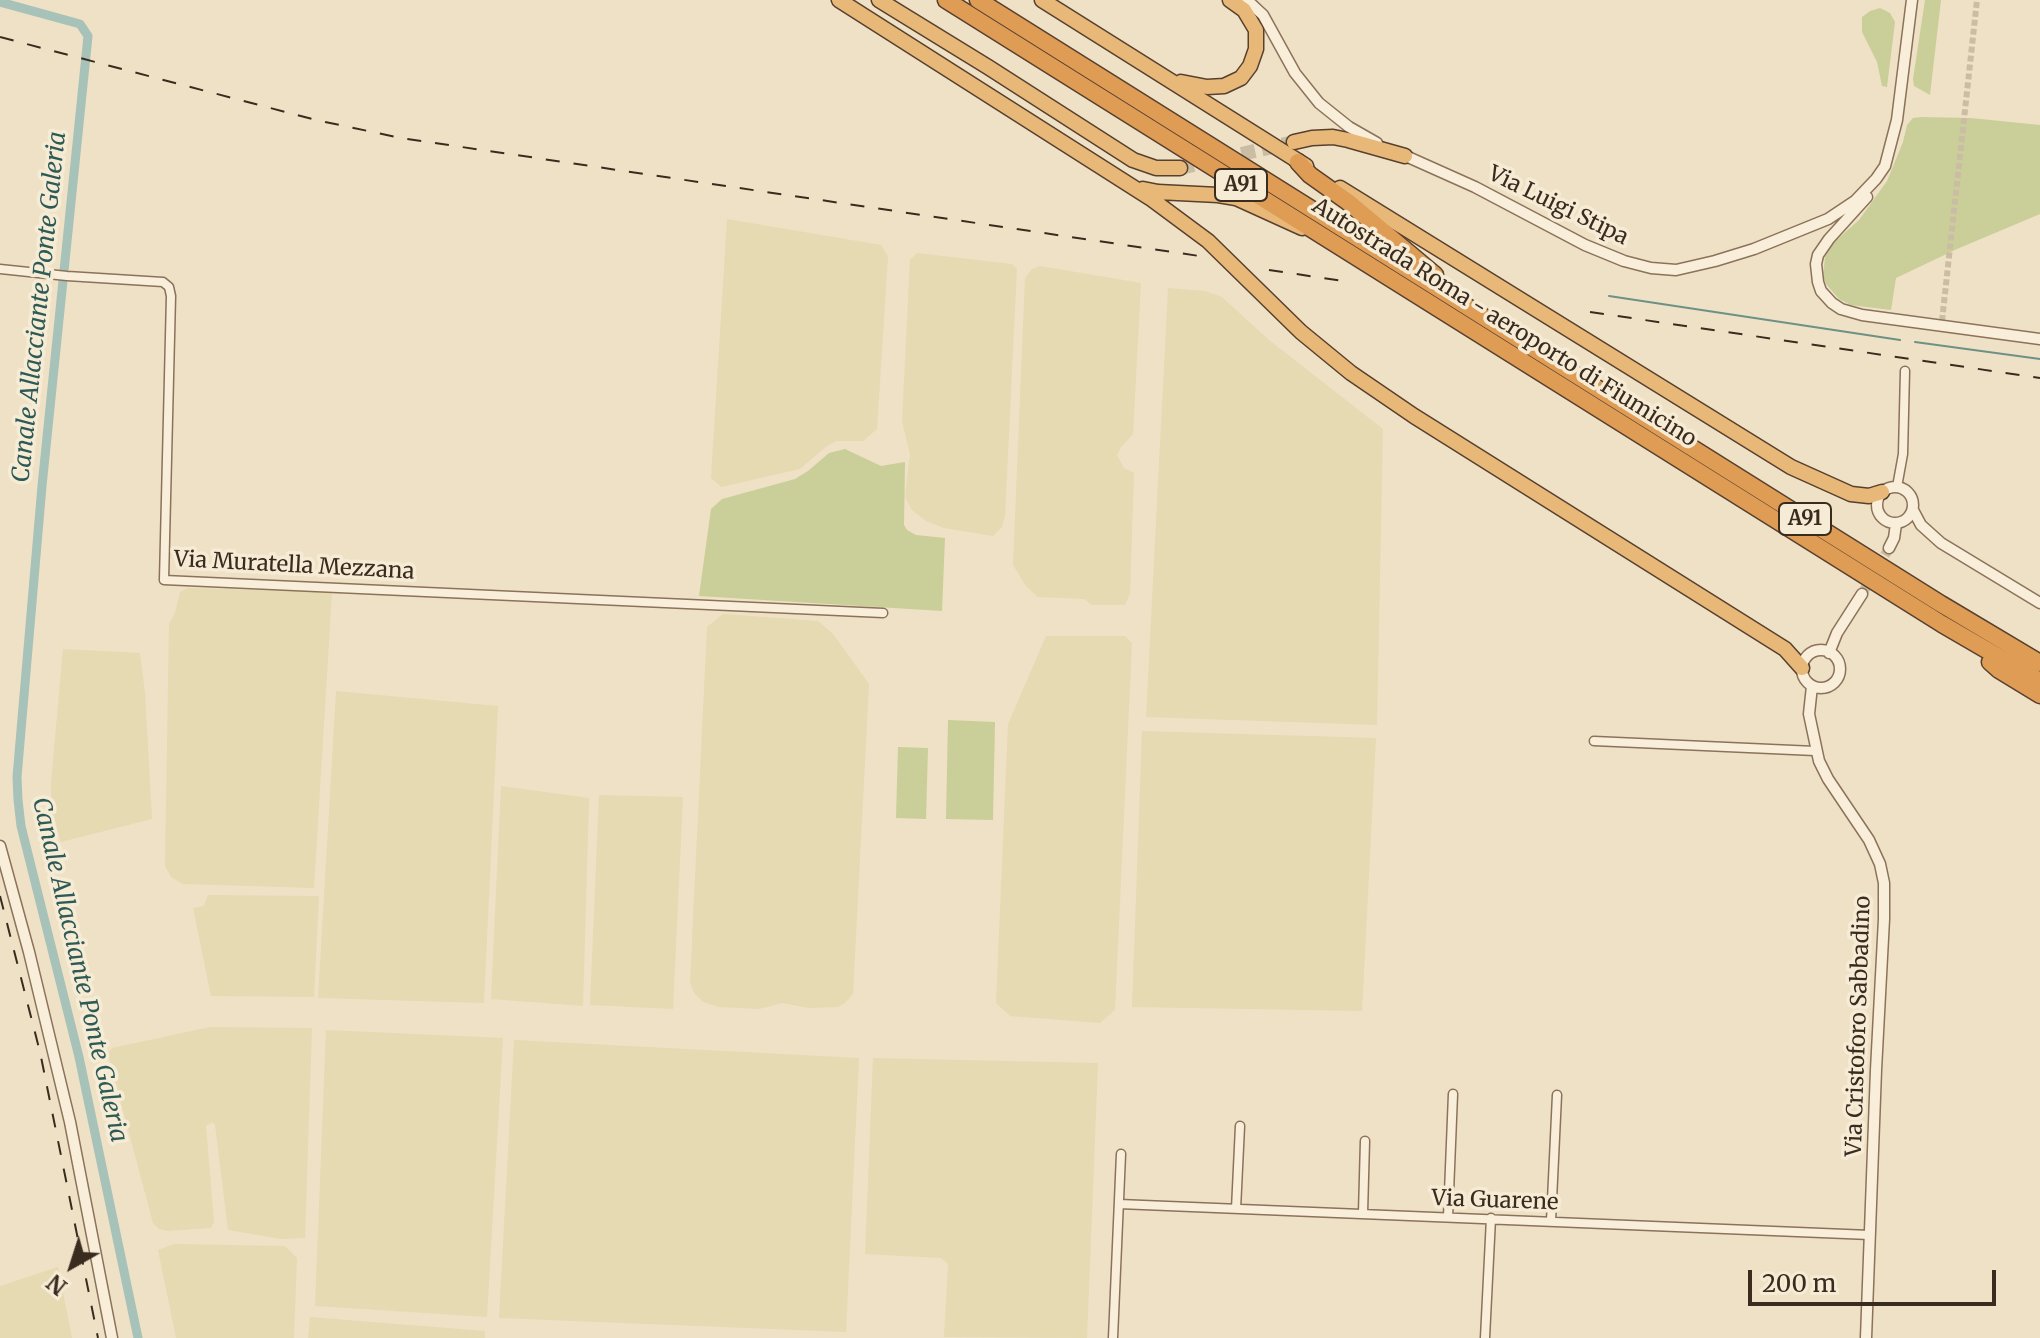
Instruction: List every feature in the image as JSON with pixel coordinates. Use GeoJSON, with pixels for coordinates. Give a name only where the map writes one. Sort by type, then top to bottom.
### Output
{"type":"FeatureCollection","features":[{"type":"Feature","properties":{"kind":"highway"},"geometry":{"type":"LineString","coordinates":[[839,0],[1131,184],[1208,241],[1292,324],[1351,373],[1414,416],[1785,649],[1802,668]]}},
{"type":"Feature","properties":{"kind":"highway"},"geometry":{"type":"LineString","coordinates":[[879,0],[1133,160],[1152,167],[1180,168]]}},
{"type":"Feature","properties":{"kind":"highway","name":"Autostrada Roma - aeroporto di Fiumicino"},"geometry":{"type":"LineString","coordinates":[[946,0],[1942,624],[2040,681]]}},
{"type":"Feature","properties":{"kind":"highway","name":"Autostrada Roma - aeroporto di Fiumicino"},"geometry":{"type":"LineString","coordinates":[[978,0],[2040,663]]}},
{"type":"Feature","properties":{"kind":"highway"},"geometry":{"type":"LineString","coordinates":[[1042,0],[1768,454],[1806,475],[1851,494],[1869,496],[1889,490]]}},
{"type":"Feature","properties":{"kind":"highway"},"geometry":{"type":"LineString","coordinates":[[1156,72],[1207,87],[1228,85],[1241,78],[1254,60],[1257,36],[1249,15],[1230,0]]}},
{"type":"Feature","properties":{"kind":"highway"},"geometry":{"type":"LineString","coordinates":[[1294,142],[1333,137],[1405,156]]}},
{"type":"Feature","properties":{"kind":"highway"},"geometry":{"type":"LineString","coordinates":[[1298,162],[1413,259],[1476,302],[1539,352]]}},
{"type":"Feature","properties":{"kind":"highway"},"geometry":{"type":"LineString","coordinates":[[1131,184],[1158,192],[1236,198],[1290,224],[1317,232]]}},
{"type":"Feature","properties":{"kind":"highway"},"geometry":{"type":"LineString","coordinates":[[1942,624],[1999,670],[2040,695]]}},
{"type":"Feature","properties":{"kind":"highway"},"geometry":{"type":"LineString","coordinates":[[2017,650],[2040,653]]}},
{"type":"Feature","properties":{"kind":"street","name":"Via Luigi Stipa"},"geometry":{"type":"LineString","coordinates":[[1247,0],[1263,15],[1295,73],[1319,103],[1349,127],[1475,187],[1599,252],[1638,266],[1668,270],[1685,269],[1754,249],[1828,219],[1871,186],[1885,166],[1897,120],[1912,0]]}},
{"type":"Feature","properties":{"kind":"street"},"geometry":{"type":"LineString","coordinates":[[1885,166],[1872,191],[1818,255],[1816,276],[1824,295],[1841,309],[1862,315],[2040,339]]}},
{"type":"Feature","properties":{"kind":"street","name":"Via Muratella Mezzana"},"geometry":{"type":"LineString","coordinates":[[0,269],[163,282],[169,287],[164,580],[883,613]]}},
{"type":"Feature","properties":{"kind":"street"},"geometry":{"type":"LineString","coordinates":[[1889,490],[1903,454],[1905,371]]}},
{"type":"Feature","properties":{"kind":"street"},"geometry":{"type":"LineString","coordinates":[[1913,510],[1907,520],[1896,524],[1884,520],[1877,510],[1878,497],[1889,490],[1903,488],[1912,497],[1913,510],[1921,525],[1941,543],[2040,603]]}},
{"type":"Feature","properties":{"kind":"street"},"geometry":{"type":"LineString","coordinates":[[1889,548],[1896,524]]}},
{"type":"Feature","properties":{"kind":"street"},"geometry":{"type":"LineString","coordinates":[[1829,653],[1837,633],[1862,594]]}},
{"type":"Feature","properties":{"kind":"street"},"geometry":{"type":"LineString","coordinates":[[1817,651],[1829,653],[1839,666],[1838,678],[1829,686],[1812,686],[1805,679],[1802,668],[1807,657],[1817,651]]}},
{"type":"Feature","properties":{"kind":"street","name":"Via Cristoforo Sabbadino"},"geometry":{"type":"LineString","coordinates":[[1812,686],[1809,714],[1815,751],[1828,779],[1875,851],[1884,883],[1866,1338]]}},
{"type":"Feature","properties":{"kind":"street"},"geometry":{"type":"LineString","coordinates":[[1594,741],[1815,751]]}},
{"type":"Feature","properties":{"kind":"street"},"geometry":{"type":"LineString","coordinates":[[0,846],[70,1122],[112,1338]]}},
{"type":"Feature","properties":{"kind":"street"},"geometry":{"type":"LineString","coordinates":[[1448,1217],[1453,1094]]}},
{"type":"Feature","properties":{"kind":"street"},"geometry":{"type":"LineString","coordinates":[[1551,1221],[1557,1095]]}},
{"type":"Feature","properties":{"kind":"street"},"geometry":{"type":"LineString","coordinates":[[1236,1209],[1240,1126]]}},
{"type":"Feature","properties":{"kind":"street"},"geometry":{"type":"LineString","coordinates":[[1363,1213],[1365,1141]]}},
{"type":"Feature","properties":{"kind":"street"},"geometry":{"type":"LineString","coordinates":[[1113,1338],[1121,1154]]}},
{"type":"Feature","properties":{"kind":"street","name":"Via Guarene"},"geometry":{"type":"LineString","coordinates":[[1119,1204],[1870,1235]]}},
{"type":"Feature","properties":{"kind":"street"},"geometry":{"type":"LineString","coordinates":[[1485,1338],[1491,1218]]}},
{"type":"Feature","properties":{"kind":"shaded area"},"geometry":{"type":"Polygon","coordinates":[[[727,219],[881,245],[888,256],[877,429],[863,441],[836,441],[800,469],[721,487],[711,478],[727,219]]]}},
{"type":"Feature","properties":{"kind":"shaded area"},"geometry":{"type":"Polygon","coordinates":[[[917,253],[1012,264],[1017,269],[1005,515],[1002,527],[993,536],[944,528],[926,521],[912,510],[905,497],[910,454],[902,421],[910,260],[917,253]]]}},
{"type":"Feature","properties":{"kind":"shaded area"},"geometry":{"type":"Polygon","coordinates":[[[1040,266],[1141,283],[1133,434],[1117,455],[1124,468],[1134,473],[1130,594],[1125,605],[1092,605],[1084,599],[1038,597],[1026,586],[1013,565],[1025,278],[1032,269],[1040,266]]]}},
{"type":"Feature","properties":{"kind":"shaded area"},"geometry":{"type":"Polygon","coordinates":[[[1168,288],[1205,291],[1222,297],[1269,340],[1383,429],[1377,725],[1146,717],[1168,288]]]}},
{"type":"Feature","properties":{"kind":"shaded area"},"geometry":{"type":"Polygon","coordinates":[[[188,588],[332,592],[314,888],[183,884],[171,877],[165,866],[169,624],[180,592],[188,588]]]}},
{"type":"Feature","properties":{"kind":"shaded area"},"geometry":{"type":"Polygon","coordinates":[[[723,614],[818,621],[833,634],[869,684],[853,994],[838,1007],[809,1008],[782,1003],[759,1009],[719,1007],[703,1002],[694,993],[690,982],[707,627],[723,614]]]}},
{"type":"Feature","properties":{"kind":"shaded area"},"geometry":{"type":"Polygon","coordinates":[[[1046,636],[1125,636],[1132,643],[1115,1010],[1100,1023],[1010,1016],[996,1003],[1008,724],[1046,636]]]}},
{"type":"Feature","properties":{"kind":"shaded area"},"geometry":{"type":"Polygon","coordinates":[[[63,649],[140,653],[152,819],[61,842],[51,816],[51,782],[63,649]]]}},
{"type":"Feature","properties":{"kind":"shaded area"},"geometry":{"type":"Polygon","coordinates":[[[336,691],[498,706],[484,1003],[318,998],[336,691]]]}},
{"type":"Feature","properties":{"kind":"shaded area"},"geometry":{"type":"Polygon","coordinates":[[[1142,731],[1376,738],[1362,1011],[1132,1007],[1142,731]]]}},
{"type":"Feature","properties":{"kind":"shaded area"},"geometry":{"type":"Polygon","coordinates":[[[501,786],[589,798],[583,1006],[491,999],[501,786]]]}},
{"type":"Feature","properties":{"kind":"shaded area"},"geometry":{"type":"Polygon","coordinates":[[[599,795],[683,797],[673,1009],[590,1005],[599,795]]]}},
{"type":"Feature","properties":{"kind":"shaded area"},"geometry":{"type":"Polygon","coordinates":[[[208,895],[319,896],[314,997],[211,996],[193,908],[204,906],[208,895]]]}},
{"type":"Feature","properties":{"kind":"shaded area"},"geometry":{"type":"Polygon","coordinates":[[[210,1027],[312,1028],[305,1238],[281,1239],[228,1230],[215,1125],[212,1122],[206,1126],[214,1222],[211,1228],[167,1231],[153,1223],[108,1054],[112,1048],[210,1027]]]}},
{"type":"Feature","properties":{"kind":"shaded area"},"geometry":{"type":"Polygon","coordinates":[[[326,1030],[503,1038],[487,1317],[315,1306],[326,1030]]]}},
{"type":"Feature","properties":{"kind":"shaded area"},"geometry":{"type":"Polygon","coordinates":[[[514,1040],[859,1058],[846,1332],[499,1318],[514,1040]]]}},
{"type":"Feature","properties":{"kind":"shaded area"},"geometry":{"type":"Polygon","coordinates":[[[873,1058],[1098,1063],[1087,1338],[944,1337],[948,1264],[941,1258],[865,1254],[873,1058]]]}},
{"type":"Feature","properties":{"kind":"shaded area"},"geometry":{"type":"Polygon","coordinates":[[[174,1244],[285,1246],[297,1258],[294,1338],[176,1338],[158,1250],[174,1244]]]}},
{"type":"Feature","properties":{"kind":"shaded area"},"geometry":{"type":"Polygon","coordinates":[[[58,1267],[72,1338],[0,1338],[0,1286],[58,1267]]]}},
{"type":"Feature","properties":{"kind":"shaded area"},"geometry":{"type":"Polygon","coordinates":[[[310,1317],[485,1331],[485,1338],[308,1338],[310,1317]]]}},
{"type":"Feature","properties":{"kind":"green space"},"geometry":{"type":"Polygon","coordinates":[[[1925,0],[1941,0],[1930,95],[1914,86],[1913,79],[1925,0]]]}},
{"type":"Feature","properties":{"kind":"green space"},"geometry":{"type":"Polygon","coordinates":[[[1880,8],[1890,13],[1895,22],[1887,87],[1882,86],[1877,62],[1862,32],[1862,17],[1880,8]]]}},
{"type":"Feature","properties":{"kind":"green space"},"geometry":{"type":"Polygon","coordinates":[[[1913,118],[2040,125],[2040,214],[1896,278],[1891,310],[1851,305],[1839,299],[1826,284],[1823,276],[1825,257],[1831,245],[1859,220],[1887,181],[1907,125],[1913,118]]]}},
{"type":"Feature","properties":{"kind":"green space"},"geometry":{"type":"Polygon","coordinates":[[[845,449],[881,466],[905,462],[904,525],[916,535],[945,538],[942,611],[699,596],[711,509],[722,499],[795,479],[829,453],[845,449]]]}},
{"type":"Feature","properties":{"kind":"green space"},"geometry":{"type":"Polygon","coordinates":[[[948,720],[995,722],[993,820],[946,819],[948,720]]]}},
{"type":"Feature","properties":{"kind":"green space"},"geometry":{"type":"Polygon","coordinates":[[[898,747],[928,748],[926,819],[896,818],[898,747]]]}},
{"type":"Feature","properties":{"kind":"waterway","name":"Canale Allacciante Ponte Galeria"},"geometry":{"type":"LineString","coordinates":[[0,2],[80,24],[88,36],[42,486],[17,777],[21,826],[79,1057],[138,1338]]}},
{"type":"Feature","properties":{"kind":"waterway"},"geometry":{"type":"LineString","coordinates":[[1609,296],[1900,340]]}},
{"type":"Feature","properties":{"kind":"waterway"},"geometry":{"type":"LineString","coordinates":[[1915,342],[2040,359]]}},
{"type":"Feature","properties":{"kind":"tunnel"},"geometry":{"type":"LineString","coordinates":[[1942,321],[1977,0]]}},
{"type":"Feature","properties":{"kind":"tunnel"},"geometry":{"type":"LineString","coordinates":[[1180,168],[1294,142]]}},
{"type":"Feature","properties":{"kind":"tunnel"},"geometry":{"type":"LineString","coordinates":[[1862,594],[1889,548]]}},
{"type":"Feature","properties":{"kind":"railway"},"geometry":{"type":"LineString","coordinates":[[0,37],[316,120],[401,138],[1206,257]]}},
{"type":"Feature","properties":{"kind":"railway"},"geometry":{"type":"LineString","coordinates":[[1269,270],[1350,282]]}},
{"type":"Feature","properties":{"kind":"railway"},"geometry":{"type":"LineString","coordinates":[[1590,312],[2040,378]]}},
{"type":"Feature","properties":{"kind":"railway"},"geometry":{"type":"LineString","coordinates":[[0,896],[40,1052],[98,1338]]}}]}
